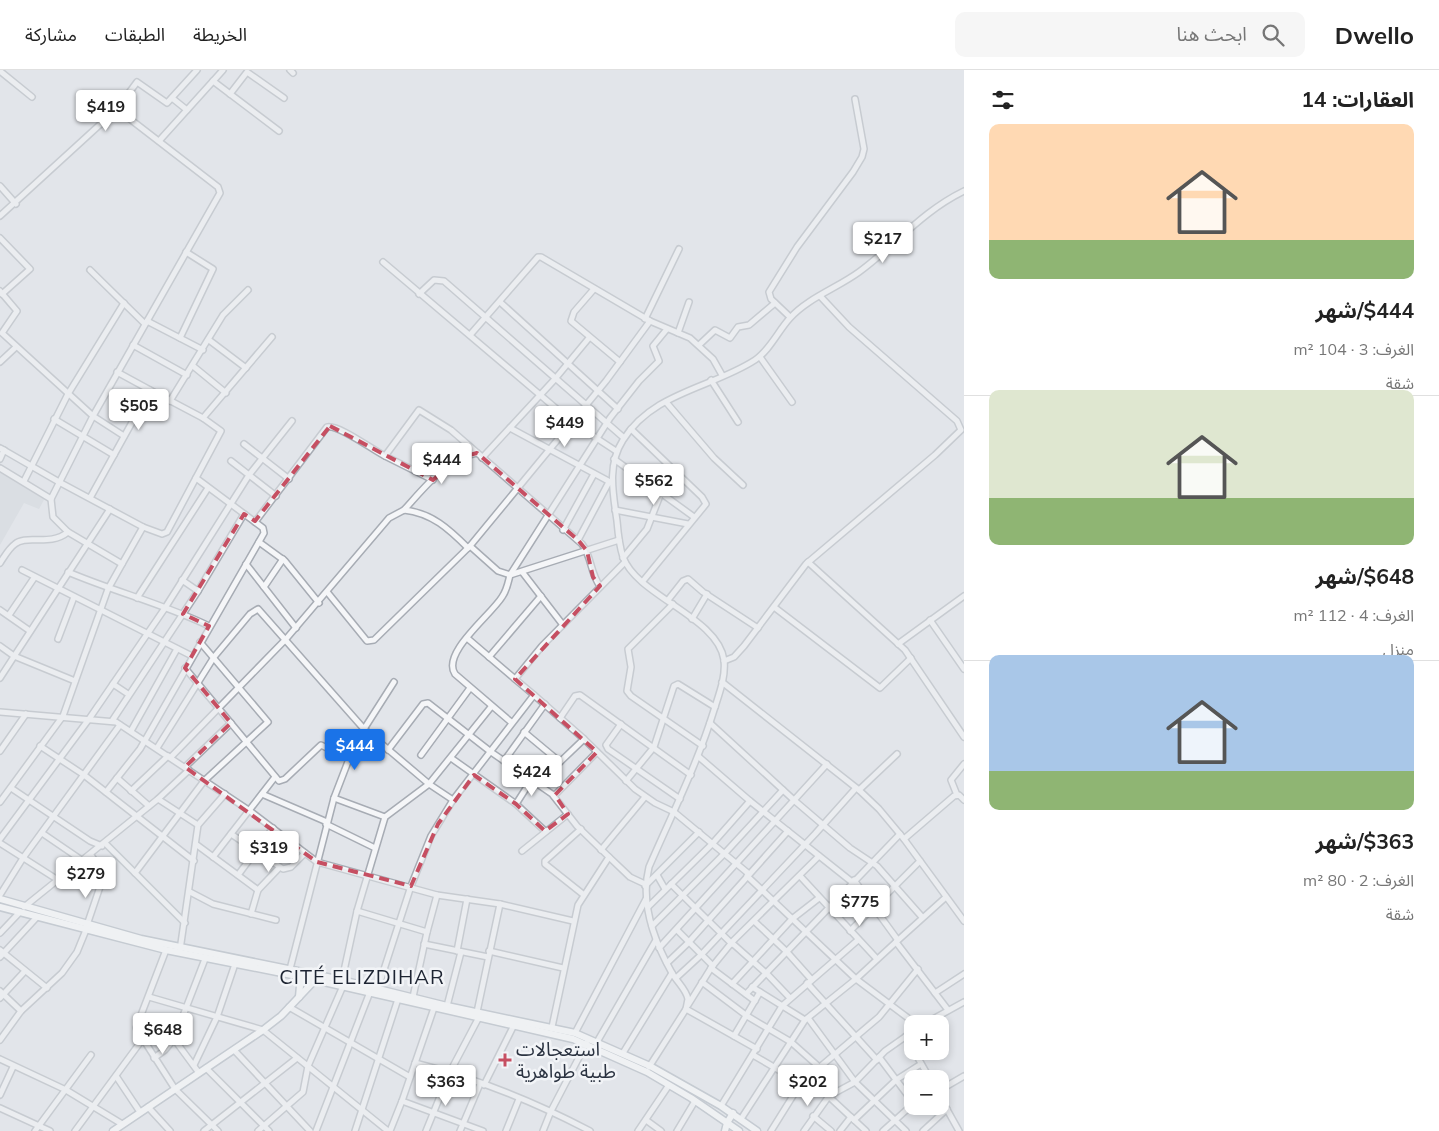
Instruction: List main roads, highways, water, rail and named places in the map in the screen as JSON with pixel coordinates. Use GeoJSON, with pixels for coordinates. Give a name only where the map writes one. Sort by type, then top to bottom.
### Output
{"type":"FeatureCollection","features":[{"type":"Feature","properties":{"kind":"main road"},"geometry":{"type":"LineString","coordinates":[[0,899],[36,917],[180,950],[290,969],[301,974]]}},
{"type":"Feature","properties":{"kind":"main road"},"geometry":{"type":"LineString","coordinates":[[0,907],[22,909],[166,950],[180,950],[205,958],[235,964],[317,977],[398,999],[477,1015],[552,1027],[575,1033],[721,1106],[757,1131]]}},
{"type":"Feature","properties":{"kind":"main road"},"geometry":{"type":"LineString","coordinates":[[298,997],[301,974]]}},
{"type":"Feature","properties":{"kind":"main road"},"geometry":{"type":"LineString","coordinates":[[112,1131],[263,1030],[289,1007],[317,977]]}},
{"type":"Feature","properties":{"kind":"main road"},"geometry":{"type":"LineString","coordinates":[[342,983],[378,988],[413,997],[435,1006],[447,1006],[514,1025],[596,1042],[623,1052],[727,1123],[732,1130],[741,1119]]}},
{"type":"Feature","properties":{"kind":"main road"},"geometry":{"type":"LineString","coordinates":[[727,1123],[733,1114]]}},
{"type":"Feature","properties":{"kind":"place","name":"استعجالات طبية طواهرية"},"geometry":{"type":"Point","coordinates":[505,1060]}},
{"type":"Feature","properties":{"kind":"district","name":"CITÉ ELIZDIHAR"},"geometry":{"type":"Point","coordinates":[362,976]}}]}
